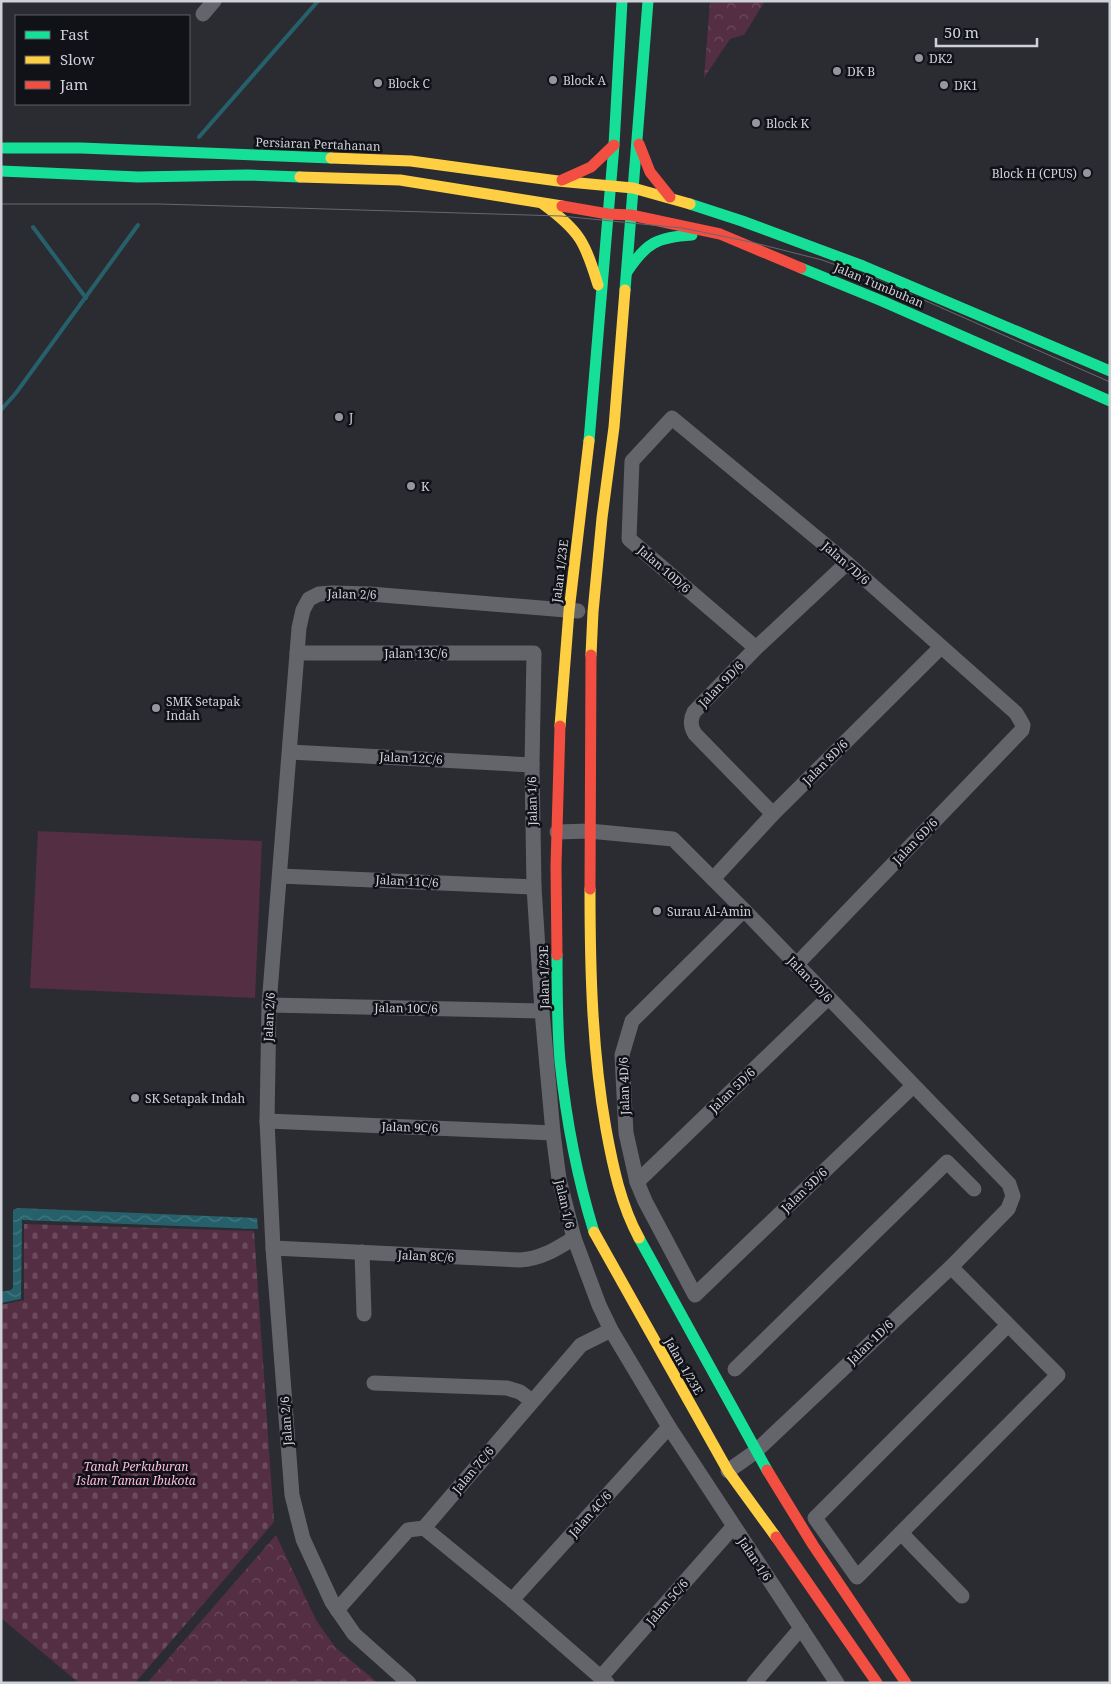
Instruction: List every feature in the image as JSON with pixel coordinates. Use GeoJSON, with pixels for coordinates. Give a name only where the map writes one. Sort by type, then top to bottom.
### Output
{"type":"FeatureCollection","features":[{"type":"Feature","properties":{"kind":"street"},"geometry":{"type":"LineString","coordinates":[[203,14],[214,1]]}},
{"type":"Feature","properties":{"kind":"street","name":"Jalan 1/23E"},"geometry":{"type":"LineString","coordinates":[[622,1],[614,145],[587,461],[569,611],[558,750],[557,983],[560,1060],[576,1163],[588,1216],[596,1238],[728,1471],[796,1564],[878,1683]]}},
{"type":"Feature","properties":{"kind":"street","name":"Jalan 1/23E"},"geometry":{"type":"LineString","coordinates":[[648,1],[614,427],[602,518],[593,612],[590,672],[590,948],[595,1056],[600,1099],[613,1169],[630,1222],[754,1452],[813,1545],[906,1683]]}},
{"type":"Feature","properties":{"kind":"street"},"geometry":{"type":"LineString","coordinates":[[638,141],[650,172],[670,198]]}},
{"type":"Feature","properties":{"kind":"street"},"geometry":{"type":"LineString","coordinates":[[558,181],[589,170],[600,162],[614,145]]}},
{"type":"Feature","properties":{"kind":"street","name":"Persiaran Pertahanan"},"geometry":{"type":"LineString","coordinates":[[1,148],[81,148],[411,161],[558,181],[633,188]]}},
{"type":"Feature","properties":{"kind":"street"},"geometry":{"type":"LineString","coordinates":[[1,171],[138,177],[247,175],[400,180],[608,214],[632,215]]}},
{"type":"Feature","properties":{"kind":"street","name":"Jalan Tumbuhan"},"geometry":{"type":"LineString","coordinates":[[633,188],[742,221],[863,266],[1110,371]]}},
{"type":"Feature","properties":{"kind":"street"},"geometry":{"type":"LineString","coordinates":[[542,203],[569,224],[581,239],[601,295]]}},
{"type":"Feature","properties":{"kind":"street","name":"Jalan Tumbuhan"},"geometry":{"type":"LineString","coordinates":[[632,215],[720,234],[882,301],[1110,401]]}},
{"type":"Feature","properties":{"kind":"street"},"geometry":{"type":"LineString","coordinates":[[626,273],[638,254],[648,245],[659,239],[669,236],[720,234]]}},
{"type":"Feature","properties":{"kind":"street","name":"Jalan 7D/6"},"geometry":{"type":"LineString","coordinates":[[672,418],[847,563],[1016,713]]}},
{"type":"Feature","properties":{"kind":"street","name":"Jalan 10D/6"},"geometry":{"type":"LineString","coordinates":[[672,418],[632,461],[629,539],[756,648]]}},
{"type":"Feature","properties":{"kind":"street","name":"Jalan 9D/6"},"geometry":{"type":"LineString","coordinates":[[773,814],[695,734],[690,724],[694,712],[756,648],[847,563]]}},
{"type":"Feature","properties":{"kind":"street","name":"Jalan 2/6"},"geometry":{"type":"LineString","coordinates":[[409,1683],[354,1634],[337,1610],[321,1581],[303,1539],[292,1495],[273,1248],[267,1121],[269,1005],[299,628],[303,610],[309,599],[319,594],[332,592],[593,612]]}},
{"type":"Feature","properties":{"kind":"street","name":"Jalan 8D/6"},"geometry":{"type":"LineString","coordinates":[[713,880],[773,814],[941,647]]}},
{"type":"Feature","properties":{"kind":"street","name":"Jalan 13C/6"},"geometry":{"type":"LineString","coordinates":[[297,653],[534,653]]}},
{"type":"Feature","properties":{"kind":"street","name":"Jalan 1/6"},"geometry":{"type":"LineString","coordinates":[[534,653],[532,765],[534,887],[542,1011],[559,1179],[574,1238],[599,1305],[669,1427],[837,1683]]}},
{"type":"Feature","properties":{"kind":"street","name":"Jalan 6D/6"},"geometry":{"type":"LineString","coordinates":[[796,965],[1022,730],[1022,721],[1016,713]]}},
{"type":"Feature","properties":{"kind":"street","name":"Jalan 12C/6"},"geometry":{"type":"LineString","coordinates":[[290,752],[532,765]]}},
{"type":"Feature","properties":{"kind":"street","name":"Jalan 2D/6"},"geometry":{"type":"LineString","coordinates":[[557,832],[589,832],[673,839],[1009,1184],[1013,1196],[1008,1209]]}},
{"type":"Feature","properties":{"kind":"street","name":"Jalan 11C/6"},"geometry":{"type":"LineString","coordinates":[[280,876],[534,887]]}},
{"type":"Feature","properties":{"kind":"street","name":"Jalan 4D/6"},"geometry":{"type":"LineString","coordinates":[[696,1295],[645,1201],[637,1182],[626,1133],[622,1055],[632,1021],[744,910]]}},
{"type":"Feature","properties":{"kind":"street","name":"Jalan 5D/6"},"geometry":{"type":"LineString","coordinates":[[637,1182],[828,998]]}},
{"type":"Feature","properties":{"kind":"street","name":"Jalan 10C/6"},"geometry":{"type":"LineString","coordinates":[[269,1005],[542,1011]]}},
{"type":"Feature","properties":{"kind":"street","name":"Jalan 3D/6"},"geometry":{"type":"LineString","coordinates":[[696,1295],[913,1086]]}},
{"type":"Feature","properties":{"kind":"street","name":"Jalan 9C/6"},"geometry":{"type":"LineString","coordinates":[[267,1121],[553,1134]]}},
{"type":"Feature","properties":{"kind":"street"},"geometry":{"type":"LineString","coordinates":[[735,1369],[947,1162],[974,1189]]}},
{"type":"Feature","properties":{"kind":"street","name":"Jalan 1D/6"},"geometry":{"type":"LineString","coordinates":[[728,1471],[754,1452],[951,1267],[1008,1209]]}},
{"type":"Feature","properties":{"kind":"street","name":"Jalan 8C/6"},"geometry":{"type":"LineString","coordinates":[[273,1248],[528,1259],[544,1255],[574,1238]]}},
{"type":"Feature","properties":{"kind":"street"},"geometry":{"type":"LineString","coordinates":[[362,1252],[364,1314]]}},
{"type":"Feature","properties":{"kind":"street"},"geometry":{"type":"LineString","coordinates":[[951,1267],[1008,1324],[1058,1375],[857,1577],[815,1518],[1008,1324]]}},
{"type":"Feature","properties":{"kind":"street","name":"Jalan 7C/6"},"geometry":{"type":"LineString","coordinates":[[337,1610],[408,1530],[424,1528],[581,1345],[612,1330]]}},
{"type":"Feature","properties":{"kind":"street"},"geometry":{"type":"LineString","coordinates":[[374,1383],[507,1388],[520,1392],[532,1401]]}},
{"type":"Feature","properties":{"kind":"street","name":"Jalan 4C/6"},"geometry":{"type":"LineString","coordinates":[[512,1600],[669,1427]]}},
{"type":"Feature","properties":{"kind":"street","name":"Jalan 5C/6"},"geometry":{"type":"LineString","coordinates":[[604,1680],[733,1526]]}},
{"type":"Feature","properties":{"kind":"street"},"geometry":{"type":"LineString","coordinates":[[424,1528],[512,1600],[604,1680]]}},
{"type":"Feature","properties":{"kind":"street"},"geometry":{"type":"LineString","coordinates":[[901,1533],[962,1596]]}},
{"type":"Feature","properties":{"kind":"street"},"geometry":{"type":"LineString","coordinates":[[754,1683],[801,1628]]}},
{"type":"Feature","properties":{"kind":"green space"},"geometry":{"type":"Polygon","coordinates":[[[710,1],[765,1],[744,35],[730,39],[704,78],[710,1]]]}},
{"type":"Feature","properties":{"kind":"green space"},"geometry":{"type":"Polygon","coordinates":[[[38,831],[262,841],[255,998],[30,988],[38,831]]]}},
{"type":"Feature","properties":{"kind":"green space","name":"Tanah Perkuburan Islam Taman Ibukota"},"geometry":{"type":"Polygon","coordinates":[[[24,1224],[254,1231],[274,1522],[135,1683],[79,1683],[1,1618],[1,1305],[24,1300],[24,1224]]]}},
{"type":"Feature","properties":{"kind":"green space"},"geometry":{"type":"Polygon","coordinates":[[[276,1535],[316,1620],[335,1647],[378,1683],[147,1683],[276,1535]]]}},
{"type":"Feature","properties":{"kind":"water"},"geometry":{"type":"Polygon","coordinates":[[[18,1208],[257,1218],[258,1229],[22,1220],[21,1299],[1,1303],[1,1292],[13,1288],[13,1210],[18,1208]]]}},
{"type":"Feature","properties":{"kind":"waterway"},"geometry":{"type":"LineString","coordinates":[[199,137],[318,1]]}},
{"type":"Feature","properties":{"kind":"waterway"},"geometry":{"type":"LineString","coordinates":[[1,410],[16,393],[138,225]]}},
{"type":"Feature","properties":{"kind":"waterway"},"geometry":{"type":"LineString","coordinates":[[33,227],[86,298]]}},
{"type":"Feature","properties":{"kind":"tram line"},"geometry":{"type":"LineString","coordinates":[[1,204],[160,204],[561,216],[682,228],[751,242],[822,260],[876,279],[1110,382]]}},
{"type":"Feature","properties":{"kind":"traffic: fast"},"geometry":{"type":"LineString","coordinates":[[589,441],[614,145],[622,1]]}},
{"type":"Feature","properties":{"kind":"traffic: fast"},"geometry":{"type":"LineString","coordinates":[[625,290],[648,1]]}},
{"type":"Feature","properties":{"kind":"traffic: fast"},"geometry":{"type":"LineString","coordinates":[[1,148],[81,148],[331,158]]}},
{"type":"Feature","properties":{"kind":"traffic: fast"},"geometry":{"type":"LineString","coordinates":[[1,171],[138,177],[247,175],[300,177]]}},
{"type":"Feature","properties":{"kind":"traffic: fast"},"geometry":{"type":"LineString","coordinates":[[690,204],[742,221],[863,266],[1110,371]]}},
{"type":"Feature","properties":{"kind":"traffic: fast"},"geometry":{"type":"LineString","coordinates":[[627,272],[640,254],[654,243],[670,238],[692,235]]}},
{"type":"Feature","properties":{"kind":"traffic: fast"},"geometry":{"type":"LineString","coordinates":[[801,268],[882,301],[1110,401]]}},
{"type":"Feature","properties":{"kind":"traffic: fast"},"geometry":{"type":"LineString","coordinates":[[557,955],[558,1035],[562,1083],[577,1169],[594,1232]]}},
{"type":"Feature","properties":{"kind":"traffic: fast"},"geometry":{"type":"LineString","coordinates":[[639,1238],[767,1470]]}},
{"type":"Feature","properties":{"kind":"traffic: slow"},"geometry":{"type":"LineString","coordinates":[[331,158],[411,161],[558,181],[633,188],[690,204]]}},
{"type":"Feature","properties":{"kind":"traffic: slow"},"geometry":{"type":"LineString","coordinates":[[300,177],[400,180],[562,206]]}},
{"type":"Feature","properties":{"kind":"traffic: slow"},"geometry":{"type":"LineString","coordinates":[[543,204],[565,222],[580,238],[598,285]]}},
{"type":"Feature","properties":{"kind":"traffic: slow"},"geometry":{"type":"LineString","coordinates":[[591,655],[593,612],[602,518],[614,427],[625,290]]}},
{"type":"Feature","properties":{"kind":"traffic: slow"},"geometry":{"type":"LineString","coordinates":[[560,726],[569,611],[589,441]]}},
{"type":"Feature","properties":{"kind":"traffic: slow"},"geometry":{"type":"LineString","coordinates":[[590,889],[593,1010],[601,1099],[618,1185],[627,1212],[639,1238]]}},
{"type":"Feature","properties":{"kind":"traffic: slow"},"geometry":{"type":"LineString","coordinates":[[594,1232],[728,1471],[776,1537]]}},
{"type":"Feature","properties":{"kind":"traffic: jam"},"geometry":{"type":"LineString","coordinates":[[639,144],[650,172],[670,197]]}},
{"type":"Feature","properties":{"kind":"traffic: jam"},"geometry":{"type":"LineString","coordinates":[[562,180],[591,167],[614,145]]}},
{"type":"Feature","properties":{"kind":"traffic: jam"},"geometry":{"type":"LineString","coordinates":[[562,206],[608,214],[631,215],[720,234],[801,268]]}},
{"type":"Feature","properties":{"kind":"traffic: jam"},"geometry":{"type":"LineString","coordinates":[[590,889],[591,655]]}},
{"type":"Feature","properties":{"kind":"traffic: jam"},"geometry":{"type":"LineString","coordinates":[[557,955],[556,866],[560,726]]}},
{"type":"Feature","properties":{"kind":"traffic: jam"},"geometry":{"type":"LineString","coordinates":[[767,1470],[813,1545],[906,1683]]}},
{"type":"Feature","properties":{"kind":"traffic: jam"},"geometry":{"type":"LineString","coordinates":[[776,1537],[877,1683]]}},
{"type":"Feature","properties":{"kind":"place","name":"DK2"},"geometry":{"type":"Point","coordinates":[919,58]}},
{"type":"Feature","properties":{"kind":"place","name":"DK B"},"geometry":{"type":"Point","coordinates":[837,71]}},
{"type":"Feature","properties":{"kind":"place","name":"Block A"},"geometry":{"type":"Point","coordinates":[553,80]}},
{"type":"Feature","properties":{"kind":"place","name":"Block C"},"geometry":{"type":"Point","coordinates":[378,83]}},
{"type":"Feature","properties":{"kind":"place","name":"DK1"},"geometry":{"type":"Point","coordinates":[944,85]}},
{"type":"Feature","properties":{"kind":"place","name":"Block K"},"geometry":{"type":"Point","coordinates":[756,123]}},
{"type":"Feature","properties":{"kind":"place","name":"Block H (CPUS)"},"geometry":{"type":"Point","coordinates":[1087,173]}},
{"type":"Feature","properties":{"kind":"place","name":"J"},"geometry":{"type":"Point","coordinates":[339,417]}},
{"type":"Feature","properties":{"kind":"place","name":"K"},"geometry":{"type":"Point","coordinates":[411,486]}},
{"type":"Feature","properties":{"kind":"place","name":"SMK Setapak Indah"},"geometry":{"type":"Point","coordinates":[156,708]}},
{"type":"Feature","properties":{"kind":"place","name":"Surau Al-Amin"},"geometry":{"type":"Point","coordinates":[657,911]}},
{"type":"Feature","properties":{"kind":"place","name":"SK Setapak Indah"},"geometry":{"type":"Point","coordinates":[135,1098]}}]}
